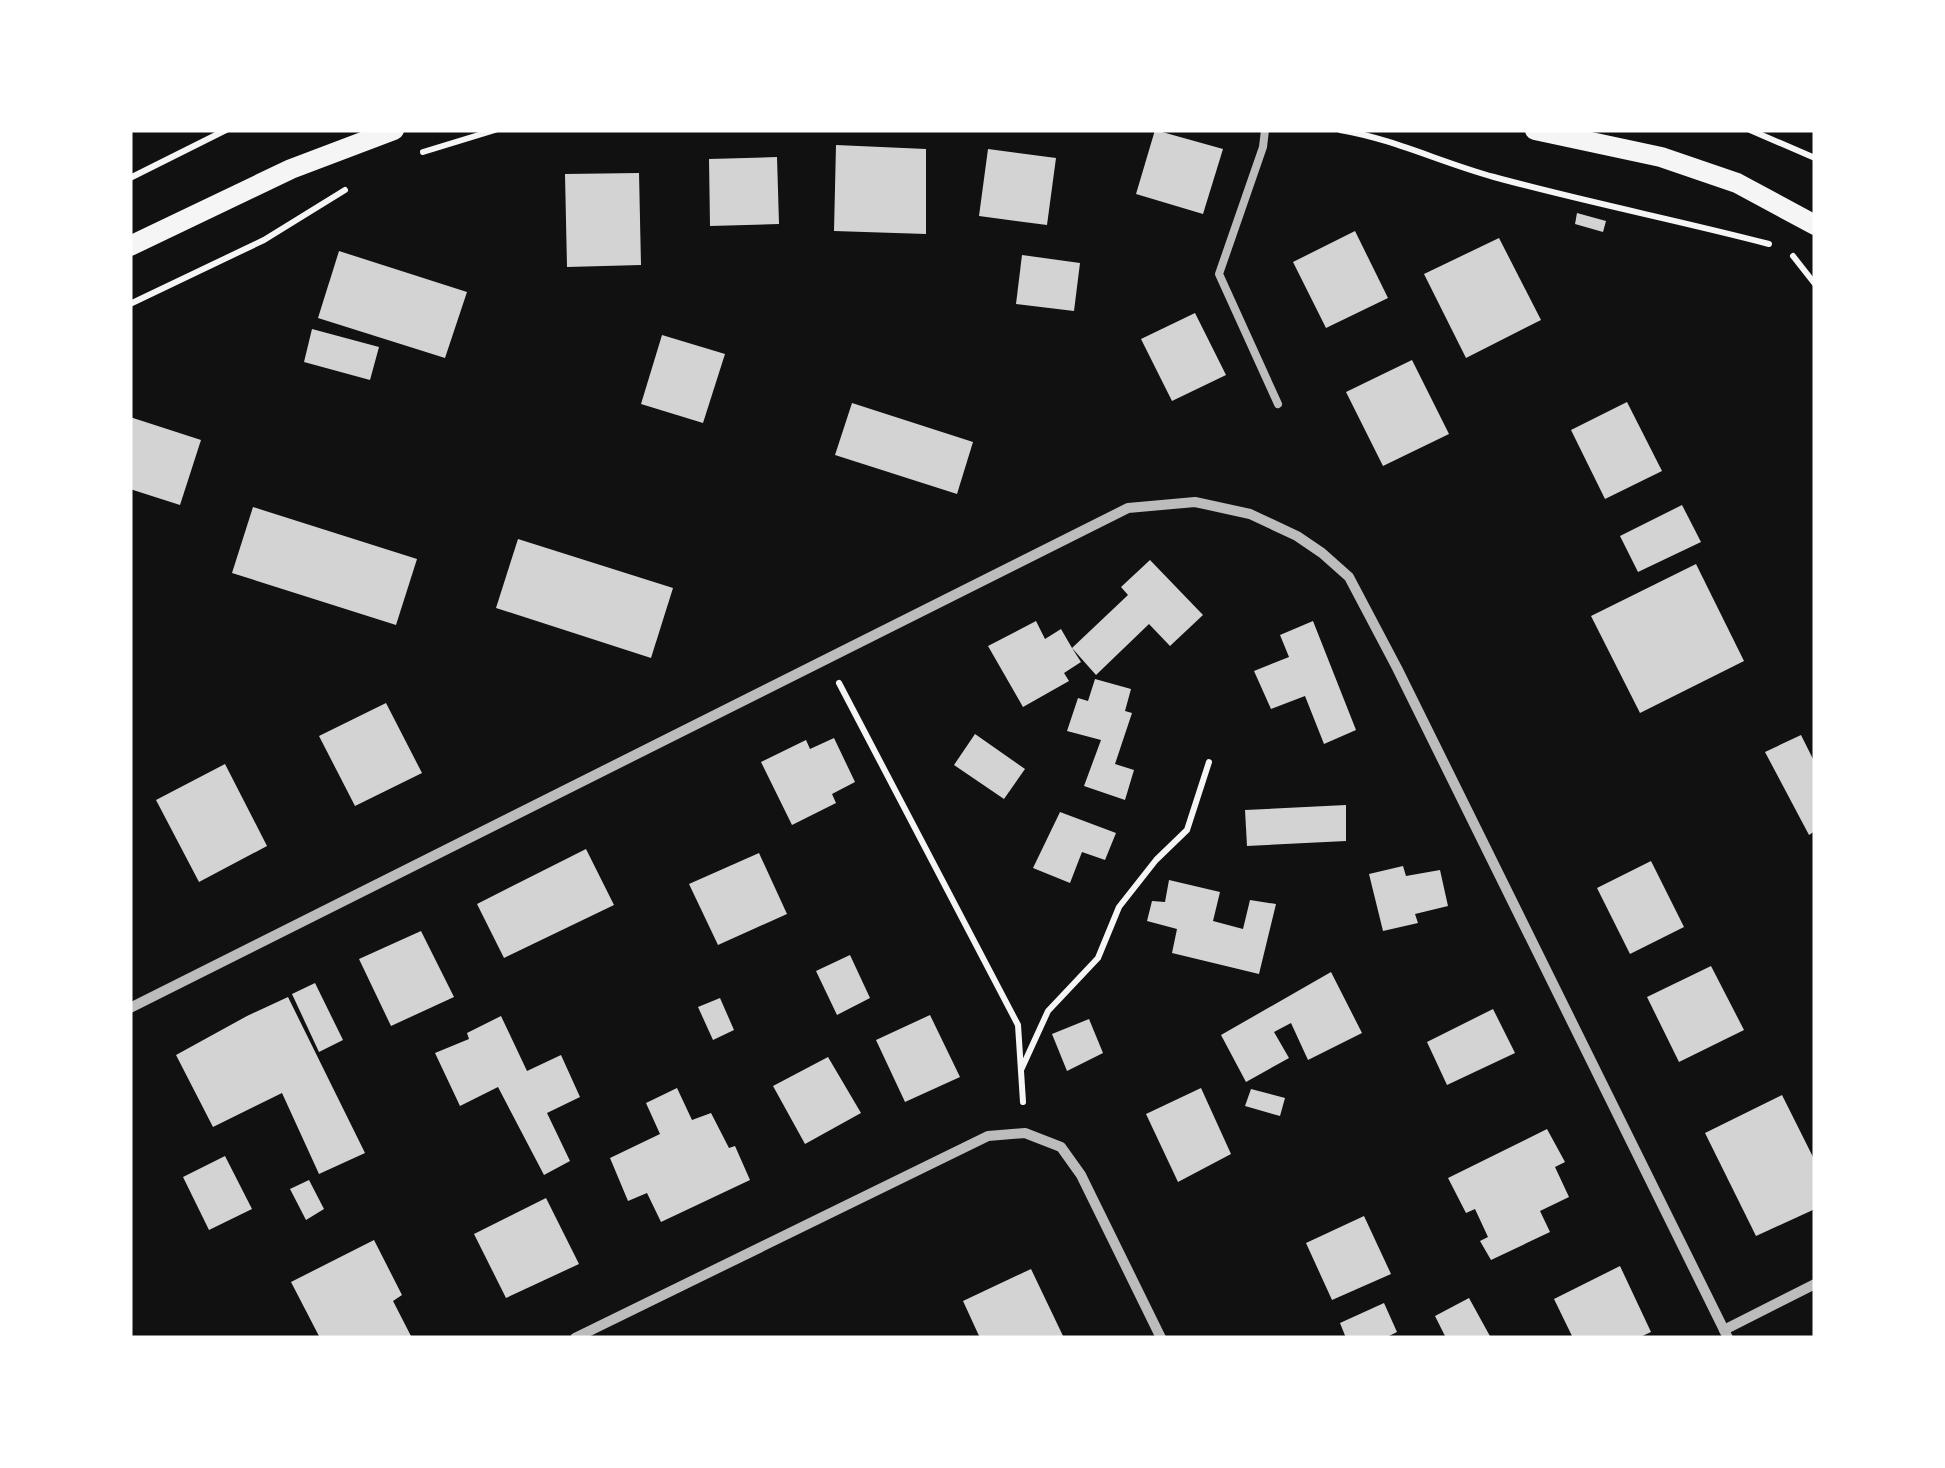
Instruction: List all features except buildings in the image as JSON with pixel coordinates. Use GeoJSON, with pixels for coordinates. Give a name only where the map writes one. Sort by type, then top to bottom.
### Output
{"type":"FeatureCollection","features":[{"type":"Feature","properties":{"kind":"main road"},"geometry":{"type":"LineString","coordinates":[[130,246],[290,169],[394,130]]}},
{"type":"Feature","properties":{"kind":"main road"},"geometry":{"type":"LineString","coordinates":[[1535,130],[1660,157],[1738,183],[1815,226]]}},
{"type":"Feature","properties":{"kind":"street"},"geometry":{"type":"LineString","coordinates":[[130,1008],[1128,508],[1194,502],[1250,514],[1297,536],[1348,576],[1726,1334],[1815,1284]]}},
{"type":"Feature","properties":{"kind":"street"},"geometry":{"type":"LineString","coordinates":[[576,1338],[988,1136],[1026,1133],[1061,1147],[1082,1175],[1161,1338]]}},
{"type":"Feature","properties":{"kind":"lane"},"geometry":{"type":"LineString","coordinates":[[1265,130],[1263,147],[1219,274],[1278,404]]}},
{"type":"Feature","properties":{"kind":"path"},"geometry":{"type":"LineString","coordinates":[[130,178],[226,130]]}},
{"type":"Feature","properties":{"kind":"path"},"geometry":{"type":"LineString","coordinates":[[406,158],[495,130]]}},
{"type":"Feature","properties":{"kind":"path"},"geometry":{"type":"LineString","coordinates":[[1340,130],[1373,136],[1487,175],[1565,196],[1777,246]]}},
{"type":"Feature","properties":{"kind":"path"},"geometry":{"type":"LineString","coordinates":[[1750,130],[1815,158]]}},
{"type":"Feature","properties":{"kind":"path"},"geometry":{"type":"LineString","coordinates":[[130,304],[264,240],[359,182]]}},
{"type":"Feature","properties":{"kind":"path"},"geometry":{"type":"LineString","coordinates":[[1791,254],[1815,284]]}},
{"type":"Feature","properties":{"kind":"path"},"geometry":{"type":"LineString","coordinates":[[826,658],[1018,1024],[1026,1133]]}},
{"type":"Feature","properties":{"kind":"path"},"geometry":{"type":"LineString","coordinates":[[1021,1072],[1048,1011],[1098,958],[1119,907],[1156,860],[1187,830],[1208,762]]}}]}
